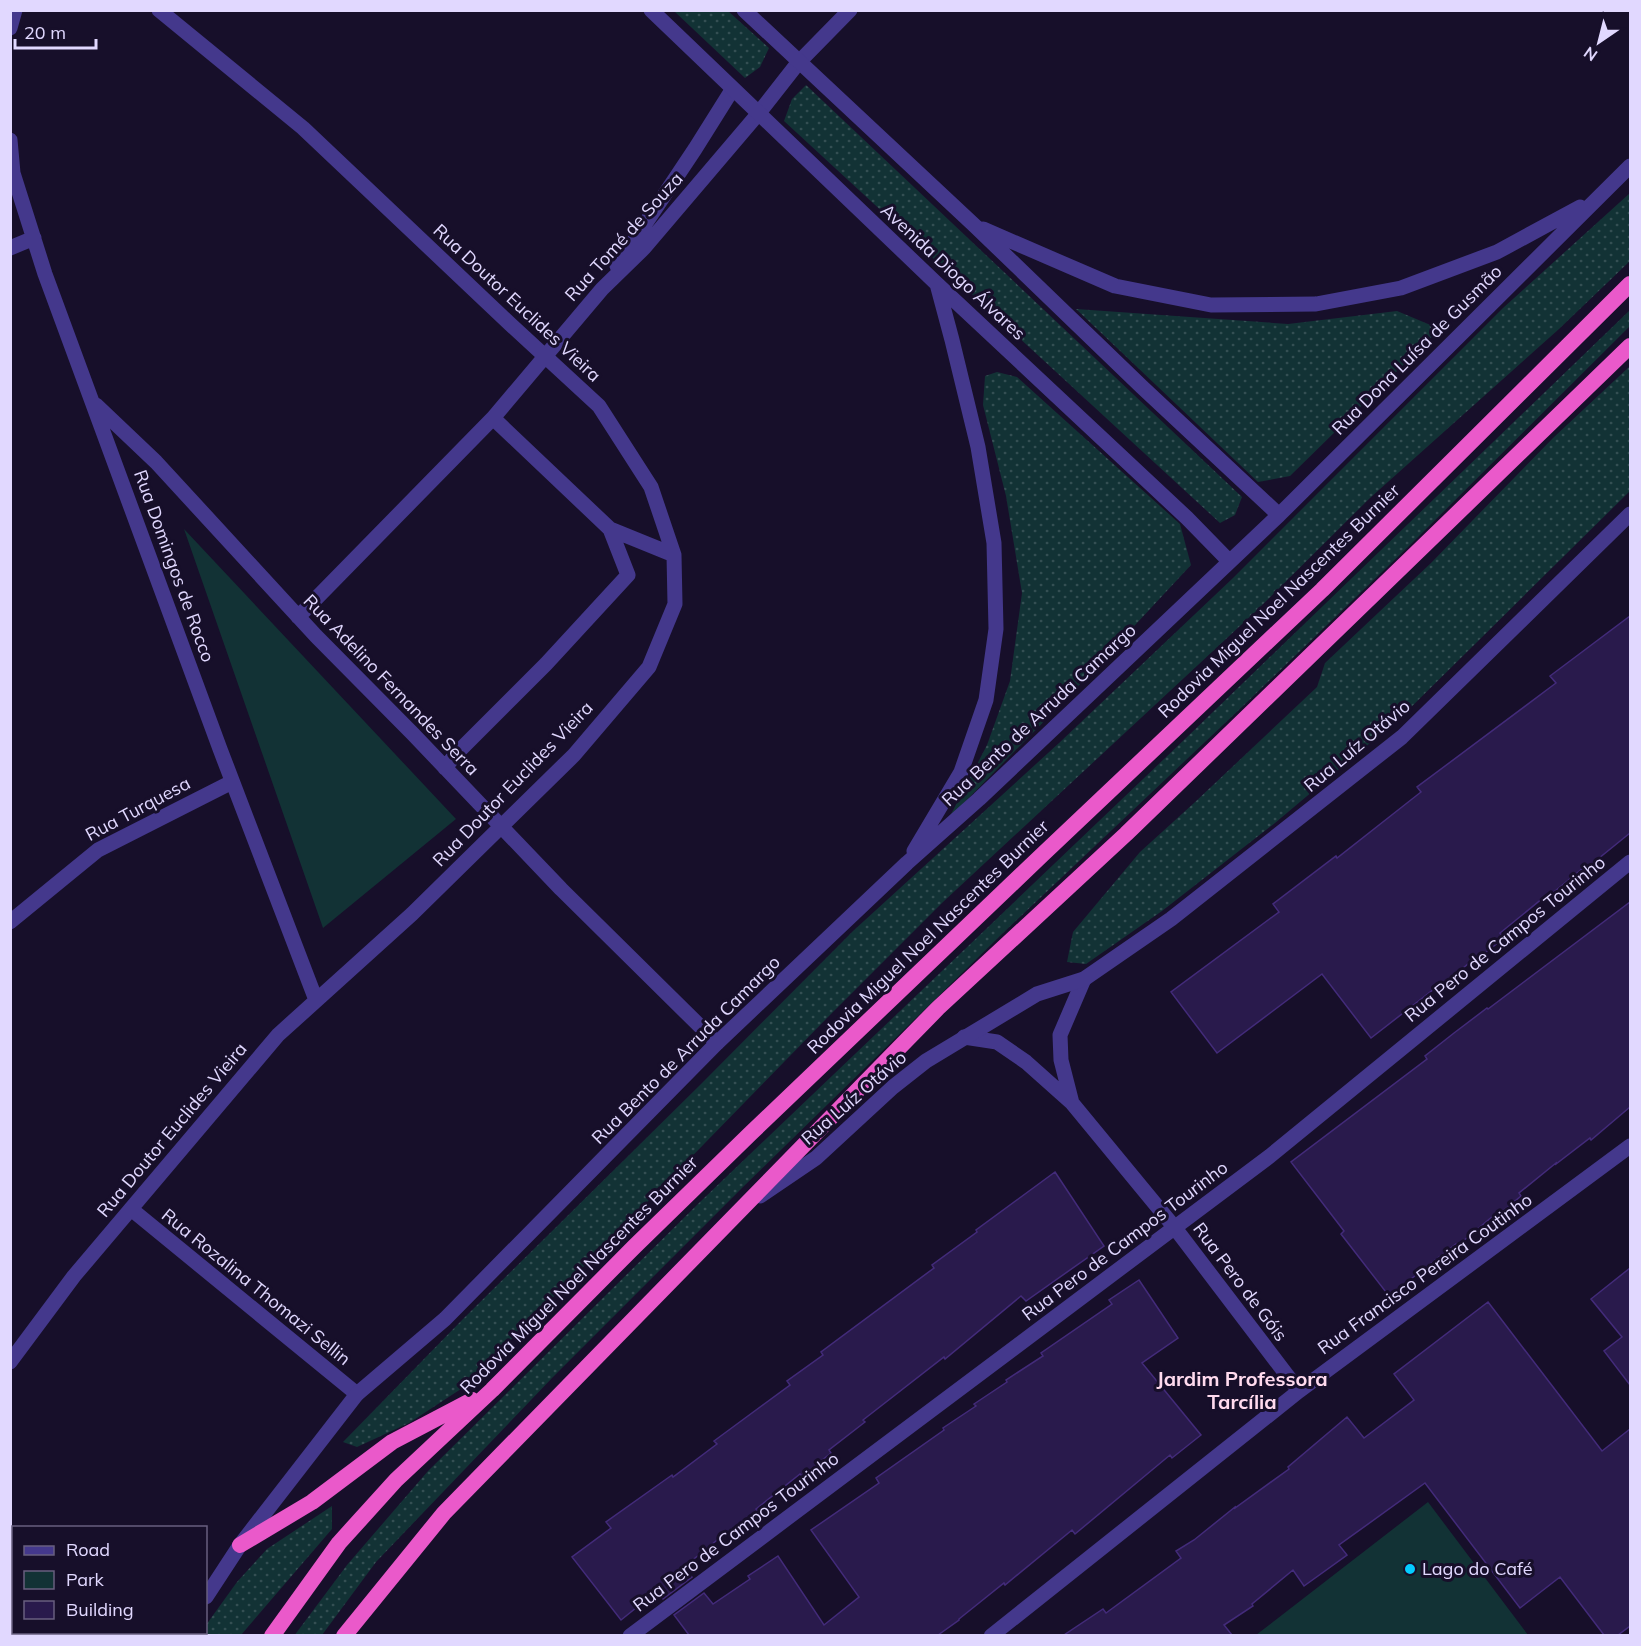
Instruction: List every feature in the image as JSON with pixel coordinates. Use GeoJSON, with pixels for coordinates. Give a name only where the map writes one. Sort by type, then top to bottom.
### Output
{"type":"FeatureCollection","features":[{"type":"Feature","properties":{"kind":"highway","name":"Rodovia Miguel Noel Nascentes Burnier"},"geometry":{"type":"LineString","coordinates":[[272,1635],[339,1543],[396,1480],[492,1389],[751,1133],[1322,590],[1630,284]]}},
{"type":"Feature","properties":{"kind":"highway"},"geometry":{"type":"LineString","coordinates":[[344,1635],[444,1513],[750,1203],[938,1008],[1126,834],[1630,346]]}},
{"type":"Feature","properties":{"kind":"highway"},"geometry":{"type":"LineString","coordinates":[[240,1545],[312,1502],[392,1442],[492,1389]]}},
{"type":"Feature","properties":{"kind":"street"},"geometry":{"type":"LineString","coordinates":[[10,28],[15,10]]}},
{"type":"Feature","properties":{"kind":"street","name":"Rua Doutor Euclides Vieira"},"geometry":{"type":"LineString","coordinates":[[10,1362],[74,1276],[278,1035],[412,914],[574,755],[649,667],[675,604],[674,555],[651,487],[599,405],[303,128],[159,10]]}},
{"type":"Feature","properties":{"kind":"street","name":"Avenida Diogo Álvares"},"geometry":{"type":"LineString","coordinates":[[651,10],[732,90],[1187,518],[1229,561]]}},
{"type":"Feature","properties":{"kind":"street"},"geometry":{"type":"LineString","coordinates":[[744,10],[1279,515]]}},
{"type":"Feature","properties":{"kind":"street","name":"Rua Tomé de Souza"},"geometry":{"type":"LineString","coordinates":[[298,617],[493,418],[602,289],[644,248],[758,114],[798,63],[850,10]]}},
{"type":"Feature","properties":{"kind":"street"},"geometry":{"type":"LineString","coordinates":[[602,289],[732,90]]}},
{"type":"Feature","properties":{"kind":"street","name":"Rua Domingos de Rocco"},"geometry":{"type":"LineString","coordinates":[[10,140],[13,173],[45,274],[232,782],[316,1000]]}},
{"type":"Feature","properties":{"kind":"street","name":"Rua Dona Luísa de Gusmão"},"geometry":{"type":"LineString","coordinates":[[1229,561],[1279,515],[1630,166]]}},
{"type":"Feature","properties":{"kind":"street"},"geometry":{"type":"LineString","coordinates":[[974,225],[1115,286],[1211,305],[1316,304],[1401,288],[1497,252],[1596,199]]}},
{"type":"Feature","properties":{"kind":"street"},"geometry":{"type":"LineString","coordinates":[[10,248],[34,238]]}},
{"type":"Feature","properties":{"kind":"street"},"geometry":{"type":"LineString","coordinates":[[907,863],[961,772],[986,700],[996,629],[994,543],[978,447],[937,284]]}},
{"type":"Feature","properties":{"kind":"street","name":"Rua Adelino Fernandes Serra"},"geometry":{"type":"LineString","coordinates":[[92,401],[156,462],[298,617],[501,827],[717,1043]]}},
{"type":"Feature","properties":{"kind":"street"},"geometry":{"type":"LineString","coordinates":[[493,418],[610,529],[674,555]]}},
{"type":"Feature","properties":{"kind":"street","name":"Rua Luíz Otávio"},"geometry":{"type":"LineString","coordinates":[[750,1203],[816,1158],[893,1087],[926,1061],[1037,994],[1084,980],[1171,919],[1402,737],[1630,514]]}},
{"type":"Feature","properties":{"kind":"street"},"geometry":{"type":"LineString","coordinates":[[446,768],[455,755],[546,664],[628,575],[610,529]]}},
{"type":"Feature","properties":{"kind":"street","name":"Rua Bento de Arruda Camargo"},"geometry":{"type":"LineString","coordinates":[[207,1595],[240,1545],[357,1394],[445,1319],[717,1043],[907,863],[979,800],[1229,561]]}},
{"type":"Feature","properties":{"kind":"street","name":"Rua Turquesa"},"geometry":{"type":"LineString","coordinates":[[10,922],[98,850],[232,782]]}},
{"type":"Feature","properties":{"kind":"street","name":"Rua Pero de Campos Tourinho"},"geometry":{"type":"LineString","coordinates":[[630,1635],[1270,1156],[1630,862]]}},
{"type":"Feature","properties":{"kind":"street"},"geometry":{"type":"LineString","coordinates":[[1072,1103],[1061,1060],[1060,1035],[1084,980]]}},
{"type":"Feature","properties":{"kind":"street","name":"Rua Pero de Góis"},"geometry":{"type":"LineString","coordinates":[[964,1037],[997,1042],[1026,1062],[1072,1103],[1175,1228],[1299,1391]]}},
{"type":"Feature","properties":{"kind":"street","name":"Rua Francisco Pereira Coutinho"},"geometry":{"type":"LineString","coordinates":[[991,1635],[1299,1391],[1630,1146]]}},
{"type":"Feature","properties":{"kind":"street","name":"Rua Rozalina Thomazi Sellin"},"geometry":{"type":"LineString","coordinates":[[131,1209],[357,1394]]}},
{"type":"Feature","properties":{"kind":"green space"},"geometry":{"type":"Polygon","coordinates":[[[674,11],[728,11],[769,48],[760,67],[745,78],[674,11]]]}},
{"type":"Feature","properties":{"kind":"green space"},"geometry":{"type":"Polygon","coordinates":[[[806,85],[1242,497],[1235,515],[1220,523],[784,121],[792,99],[806,85]]]}},
{"type":"Feature","properties":{"kind":"green space"},"geometry":{"type":"Polygon","coordinates":[[[1630,193],[1630,261],[1559,329],[1370,498],[1255,612],[943,902],[464,1387],[409,1423],[357,1447],[343,1442],[463,1319],[853,931],[1059,743],[1233,578],[1503,308],[1630,193]]]}},
{"type":"Feature","properties":{"kind":"green space"},"geometry":{"type":"Polygon","coordinates":[[[1076,309],[1288,324],[1397,311],[1440,329],[1290,476],[1258,482],[1076,309]]]}},
{"type":"Feature","properties":{"kind":"green space"},"geometry":{"type":"Polygon","coordinates":[[[1630,310],[1630,326],[1408,547],[1002,934],[743,1187],[553,1377],[376,1562],[322,1635],[294,1636],[347,1565],[428,1471],[701,1201],[1630,310]]]}},
{"type":"Feature","properties":{"kind":"green space"},"geometry":{"type":"Polygon","coordinates":[[[1630,366],[1630,491],[1401,717],[1275,823],[1162,911],[1086,964],[1067,962],[1073,932],[1140,852],[1317,687],[1325,663],[1431,563],[1553,438],[1630,366]]]}},
{"type":"Feature","properties":{"kind":"green space"},"geometry":{"type":"Polygon","coordinates":[[[997,372],[1017,377],[1180,524],[1191,565],[1069,696],[949,818],[987,745],[1010,681],[1022,593],[1006,496],[983,405],[985,376],[997,372]]]}},
{"type":"Feature","properties":{"kind":"green space"},"geometry":{"type":"Polygon","coordinates":[[[184,529],[456,819],[323,928],[184,529]]]}},
{"type":"Feature","properties":{"kind":"green space","name":"Lago do Café"},"geometry":{"type":"Polygon","coordinates":[[[1428,1502],[1528,1635],[1256,1635],[1428,1502]]]}},
{"type":"Feature","properties":{"kind":"green space"},"geometry":{"type":"Polygon","coordinates":[[[332,1506],[332,1529],[241,1635],[198,1635],[207,1634],[207,1624],[237,1582],[267,1549],[332,1506]]]}},
{"type":"Feature","properties":{"kind":"building"},"geometry":{"type":"Polygon","coordinates":[[[1630,616],[1630,833],[1500,933],[1504,938],[1475,961],[1474,959],[1371,1038],[1322,974],[1217,1053],[1171,992],[1279,912],[1273,904],[1336,856],[1337,858],[1421,792],[1417,787],[1556,683],[1550,676],[1630,616]]]}},
{"type":"Feature","properties":{"kind":"building"},"geometry":{"type":"Polygon","coordinates":[[[1630,902],[1630,1107],[1591,1140],[1590,1138],[1519,1193],[1521,1196],[1493,1219],[1492,1217],[1389,1296],[1341,1234],[1344,1231],[1291,1162],[1427,1059],[1425,1056],[1454,1033],[1630,902]]]}},
{"type":"Feature","properties":{"kind":"building"},"geometry":{"type":"Polygon","coordinates":[[[1055,1172],[1104,1246],[1026,1301],[1021,1296],[945,1359],[944,1357],[863,1420],[865,1422],[829,1450],[831,1453],[802,1476],[800,1474],[756,1509],[758,1511],[729,1534],[727,1532],[684,1567],[692,1577],[663,1599],[657,1591],[621,1620],[572,1557],[611,1528],[606,1522],[717,1444],[714,1441],[790,1385],[787,1381],[823,1355],[821,1352],[934,1268],[932,1265],[977,1232],[976,1230],[1055,1172]]]}},
{"type":"Feature","properties":{"kind":"building"},"geometry":{"type":"Polygon","coordinates":[[[1630,1268],[1630,1385],[1604,1351],[1622,1337],[1591,1299],[1630,1268]]]}},
{"type":"Feature","properties":{"kind":"building"},"geometry":{"type":"Polygon","coordinates":[[[1139,1280],[1178,1338],[1142,1363],[1201,1435],[1172,1458],[1170,1455],[1075,1534],[1072,1530],[1005,1585],[1004,1583],[938,1635],[689,1635],[674,1615],[704,1593],[713,1604],[750,1579],[748,1576],[778,1556],[824,1625],[859,1597],[811,1530],[879,1483],[876,1478],[976,1406],[974,1404],[1007,1382],[1006,1380],[1043,1356],[1041,1353],[1112,1304],[1109,1300],[1139,1280]]]}},
{"type":"Feature","properties":{"kind":"building"},"geometry":{"type":"Polygon","coordinates":[[[1488,1302],[1602,1451],[1630,1429],[1630,1626],[1618,1635],[1604,1635],[1560,1577],[1520,1608],[1425,1483],[1339,1545],[1347,1555],[1304,1586],[1293,1570],[1252,1604],[1253,1606],[1224,1625],[1232,1635],[1064,1635],[1103,1609],[1106,1613],[1181,1558],[1176,1551],[1289,1469],[1288,1467],[1347,1417],[1364,1438],[1414,1400],[1394,1374],[1488,1302]]]}},
{"type":"Feature","properties":{"kind":"place","name":"Lago do Café"},"geometry":{"type":"Point","coordinates":[1410,1569]}},
{"type":"Feature","properties":{"kind":"district","name":"Jardim Professora Tarcília"},"geometry":{"type":"Point","coordinates":[1242,1390]}}]}
